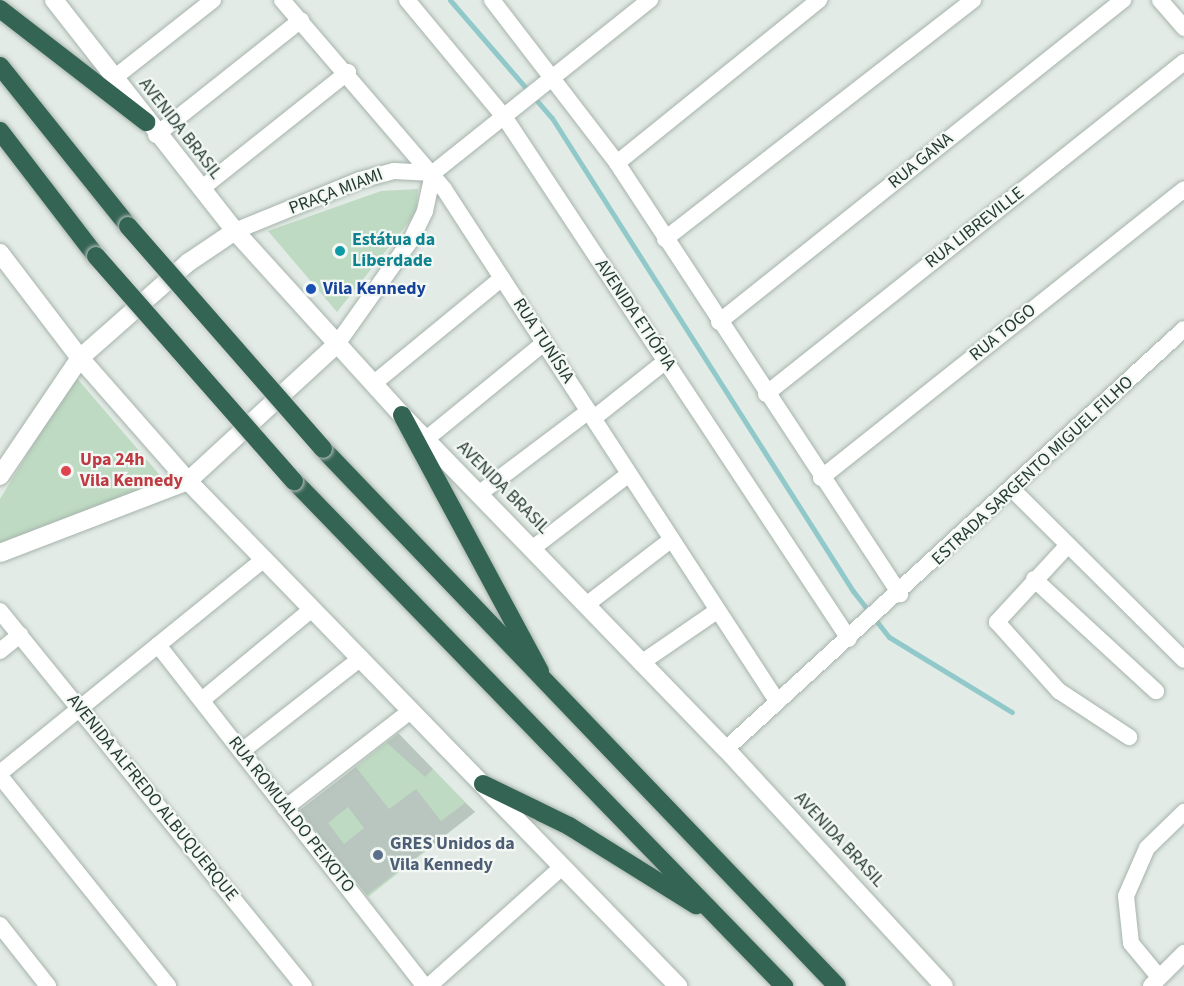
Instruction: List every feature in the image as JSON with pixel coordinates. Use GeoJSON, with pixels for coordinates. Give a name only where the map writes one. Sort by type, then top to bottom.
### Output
{"type":"FeatureCollection","features":[{"type":"Feature","properties":{"kind":"highway"},"geometry":{"type":"LineString","coordinates":[[0,9],[151,128]]}},
{"type":"Feature","properties":{"kind":"highway"},"geometry":{"type":"LineString","coordinates":[[0,66],[128,226],[323,449],[552,694],[837,986]]}},
{"type":"Feature","properties":{"kind":"highway"},"geometry":{"type":"LineString","coordinates":[[0,131],[96,255],[294,480],[784,986]]}},
{"type":"Feature","properties":{"kind":"highway"},"geometry":{"type":"LineString","coordinates":[[402,415],[552,694]]}},
{"type":"Feature","properties":{"kind":"highway"},"geometry":{"type":"LineString","coordinates":[[483,784],[569,826],[723,922]]}},
{"type":"Feature","properties":{"kind":"street"},"geometry":{"type":"LineString","coordinates":[[114,78],[213,0]]}},
{"type":"Feature","properties":{"kind":"street","name":"RUA TUNÍSIA"},"geometry":{"type":"LineString","coordinates":[[282,0],[348,72],[433,173],[777,701]]}},
{"type":"Feature","properties":{"kind":"street","name":"AVENIDA ETIÓPIA"},"geometry":{"type":"LineString","coordinates":[[407,0],[509,114],[666,362],[849,639]]}},
{"type":"Feature","properties":{"kind":"street"},"geometry":{"type":"LineString","coordinates":[[492,0],[550,81],[617,163],[821,478],[900,594]]}},
{"type":"Feature","properties":{"kind":"street"},"geometry":{"type":"LineString","coordinates":[[0,553],[188,481],[337,344],[411,240],[425,211],[433,173],[650,0]]}},
{"type":"Feature","properties":{"kind":"street"},"geometry":{"type":"LineString","coordinates":[[617,163],[819,0]]}},
{"type":"Feature","properties":{"kind":"street"},"geometry":{"type":"LineString","coordinates":[[666,239],[973,0]]}},
{"type":"Feature","properties":{"kind":"street","name":"RUA GANA"},"geometry":{"type":"LineString","coordinates":[[719,322],[1123,0]]}},
{"type":"Feature","properties":{"kind":"street"},"geometry":{"type":"LineString","coordinates":[[1160,0],[1184,28]]}},
{"type":"Feature","properties":{"kind":"street","name":"AVENIDA BRASIL"},"geometry":{"type":"LineString","coordinates":[[61,3],[151,128],[235,231],[425,440],[480,493],[726,749],[944,986]]}},
{"type":"Feature","properties":{"kind":"street"},"geometry":{"type":"LineString","coordinates":[[151,128],[301,20]]}},
{"type":"Feature","properties":{"kind":"street","name":"RUA LIBREVILLE"},"geometry":{"type":"LineString","coordinates":[[766,394],[1184,62]]}},
{"type":"Feature","properties":{"kind":"street"},"geometry":{"type":"LineString","coordinates":[[201,189],[348,72]]}},
{"type":"Feature","properties":{"kind":"street","name":"PRAÇA MIAMI"},"geometry":{"type":"LineString","coordinates":[[0,476],[80,358],[189,262],[235,231],[360,180],[394,171],[433,173]]}},
{"type":"Feature","properties":{"kind":"street","name":"RUA TOGO"},"geometry":{"type":"LineString","coordinates":[[821,478],[1184,189]]}},
{"type":"Feature","properties":{"kind":"street"},"geometry":{"type":"LineString","coordinates":[[4,264],[80,358],[188,481],[678,986]]}},
{"type":"Feature","properties":{"kind":"street"},"geometry":{"type":"LineString","coordinates":[[373,384],[502,278]]}},
{"type":"Feature","properties":{"kind":"street","name":"ESTRADA SARGENTO MIGUEL FILHO"},"geometry":{"type":"LineString","coordinates":[[849,639],[1013,490],[1184,329]]}},
{"type":"Feature","properties":{"kind":"street"},"geometry":{"type":"LineString","coordinates":[[425,440],[544,344]]}},
{"type":"Feature","properties":{"kind":"street"},"geometry":{"type":"LineString","coordinates":[[480,493],[666,362]]}},
{"type":"Feature","properties":{"kind":"street"},"geometry":{"type":"LineString","coordinates":[[533,548],[629,474]]}},
{"type":"Feature","properties":{"kind":"street"},"geometry":{"type":"LineString","coordinates":[[1013,490],[1184,660]]}},
{"type":"Feature","properties":{"kind":"street"},"geometry":{"type":"LineString","coordinates":[[586,605],[672,539]]}},
{"type":"Feature","properties":{"kind":"street"},"geometry":{"type":"LineString","coordinates":[[1068,545],[1001,614],[1000,629],[1059,691],[1129,738]]}},
{"type":"Feature","properties":{"kind":"street"},"geometry":{"type":"LineString","coordinates":[[168,986],[0,774],[264,559]]}},
{"type":"Feature","properties":{"kind":"street"},"geometry":{"type":"LineString","coordinates":[[1034,579],[1156,691]]}},
{"type":"Feature","properties":{"kind":"street"},"geometry":{"type":"LineString","coordinates":[[202,700],[312,609]]}},
{"type":"Feature","properties":{"kind":"street"},"geometry":{"type":"LineString","coordinates":[[641,663],[718,610]]}},
{"type":"Feature","properties":{"kind":"street","name":"AVENIDA ALFREDO ALBUQUERQUE"},"geometry":{"type":"LineString","coordinates":[[0,611],[304,986]]}},
{"type":"Feature","properties":{"kind":"street"},"geometry":{"type":"LineString","coordinates":[[0,651],[20,635]]}},
{"type":"Feature","properties":{"kind":"street"},"geometry":{"type":"LineString","coordinates":[[726,749],[849,639]]}},
{"type":"Feature","properties":{"kind":"street","name":"RUA ROMUALDO PEIXOTO"},"geometry":{"type":"LineString","coordinates":[[158,645],[424,986]]}},
{"type":"Feature","properties":{"kind":"street"},"geometry":{"type":"LineString","coordinates":[[242,752],[361,658]]}},
{"type":"Feature","properties":{"kind":"street"},"geometry":{"type":"LineString","coordinates":[[285,808],[412,710]]}},
{"type":"Feature","properties":{"kind":"street"},"geometry":{"type":"LineString","coordinates":[[1184,812],[1147,848],[1131,881],[1124,914],[1138,955],[1154,983],[1184,953]]}},
{"type":"Feature","properties":{"kind":"street"},"geometry":{"type":"LineString","coordinates":[[429,986],[562,867]]}},
{"type":"Feature","properties":{"kind":"street"},"geometry":{"type":"LineString","coordinates":[[0,925],[48,986]]}},
{"type":"Feature","properties":{"kind":"green space"},"geometry":{"type":"Polygon","coordinates":[[[418,189],[416,213],[337,312],[268,231],[381,191],[418,189]]]}},
{"type":"Feature","properties":{"kind":"green space"},"geometry":{"type":"Polygon","coordinates":[[[75,376],[164,480],[0,543],[0,499],[75,376]]]}},
{"type":"Feature","properties":{"kind":"green space","name":"GRES Unidos da Vila Kennedy"},"geometry":{"type":"Polygon","coordinates":[[[398,733],[475,812],[368,897],[300,811],[398,733]]]}},
{"type":"Feature","properties":{"kind":"building"},"geometry":{"type":"Polygon","coordinates":[[[399,734],[433,769],[425,777],[387,743],[399,734]]]}},
{"type":"Feature","properties":{"kind":"building","name":"GRES Unidos da Vila Kennedy"},"geometry":{"type":"Polygon","coordinates":[[[356,767],[389,809],[416,789],[441,821],[465,803],[475,812],[367,895],[300,810],[356,767]],[[348,807],[328,823],[344,844],[364,828],[348,807]]]}},
{"type":"Feature","properties":{"kind":"waterway"},"geometry":{"type":"LineString","coordinates":[[450,0],[552,118],[853,591],[889,637],[1012,712]]}},
{"type":"Feature","properties":{"kind":"place","name":"Estátua da Liberdade"},"geometry":{"type":"Point","coordinates":[340,251]}},
{"type":"Feature","properties":{"kind":"place","name":"Vila Kennedy"},"geometry":{"type":"Point","coordinates":[311,289]}},
{"type":"Feature","properties":{"kind":"place","name":"Upa 24h Vila Kennedy"},"geometry":{"type":"Point","coordinates":[66,471]}},
{"type":"Feature","properties":{"kind":"place","name":"GRES Unidos da Vila Kennedy"},"geometry":{"type":"Point","coordinates":[378,855]}}]}
